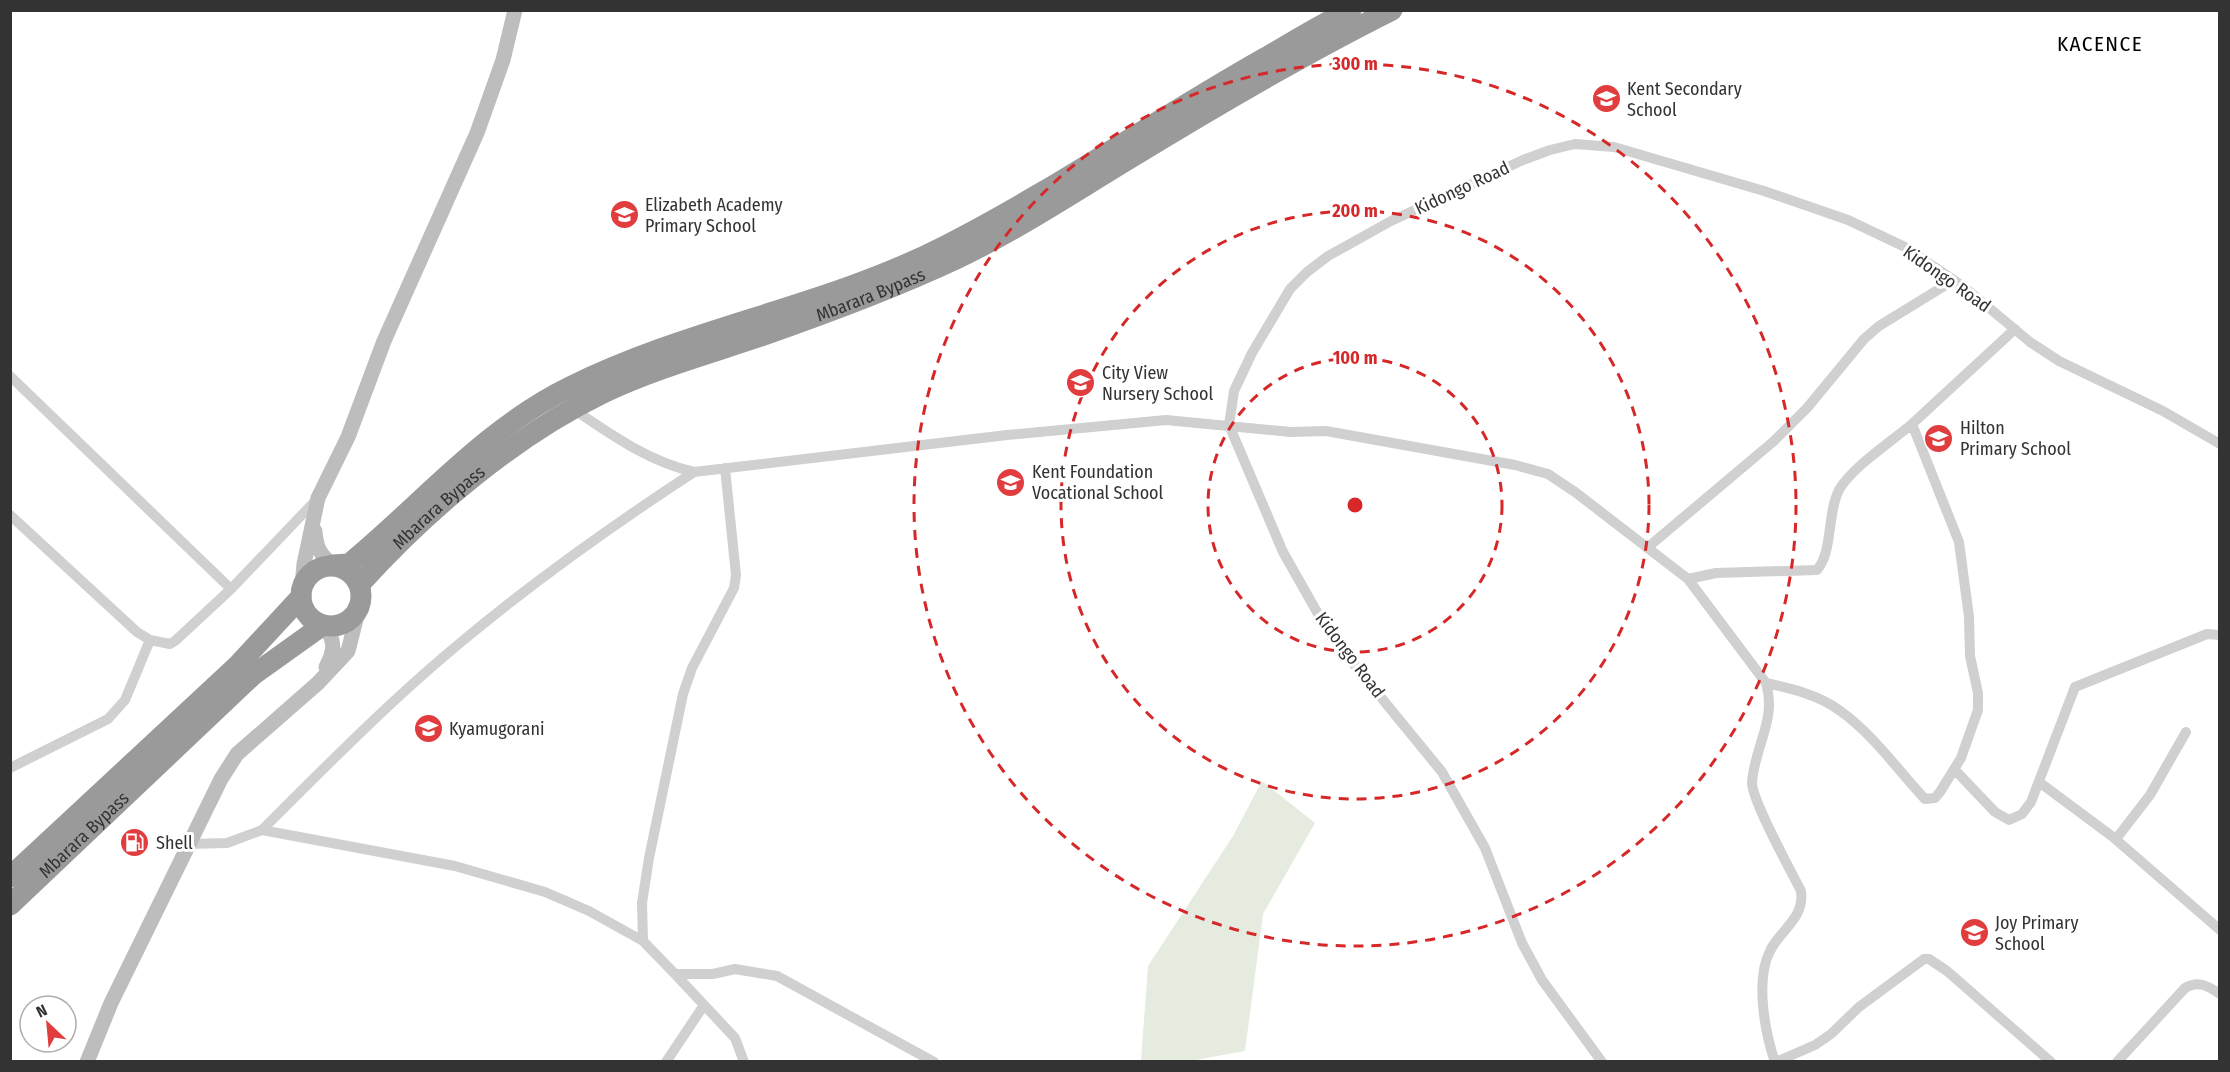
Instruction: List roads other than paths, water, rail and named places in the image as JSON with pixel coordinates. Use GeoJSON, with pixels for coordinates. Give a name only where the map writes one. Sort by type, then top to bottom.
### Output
{"type":"FeatureCollection","features":[{"type":"Feature","properties":{"kind":"highway","name":"Mbarara Bypass"},"geometry":{"type":"LineString","coordinates":[[333,565],[349,564],[465,459],[505,427],[568,387],[663,348],[825,294],[944,247],[1246,68],[1351,10]]}},
{"type":"Feature","properties":{"kind":"highway","name":"Mbarara Bypass"},"geometry":{"type":"LineString","coordinates":[[360,584],[445,501],[521,442],[573,409],[605,392],[675,364],[874,295],[958,258],[1049,207],[1260,80],[1392,10]]}},
{"type":"Feature","properties":{"kind":"highway"},"geometry":{"type":"LineString","coordinates":[[333,565],[344,568],[354,575],[360,584],[362,601],[359,608],[344,624],[322,625],[309,618],[302,591],[318,568],[333,565]]}},
{"type":"Feature","properties":{"kind":"highway","name":"Mbarara Bypass"},"geometry":{"type":"LineString","coordinates":[[10,877],[238,665],[302,591]]}},
{"type":"Feature","properties":{"kind":"highway","name":"Mbarara Bypass"},"geometry":{"type":"LineString","coordinates":[[10,905],[253,675],[322,625]]}},
{"type":"Feature","properties":{"kind":"main road"},"geometry":{"type":"LineString","coordinates":[[302,591],[304,564],[318,498],[348,437],[384,341],[477,133],[503,60],[515,10]]}},
{"type":"Feature","properties":{"kind":"main road"},"geometry":{"type":"LineString","coordinates":[[315,519],[316,546],[323,557],[333,565]]}},
{"type":"Feature","properties":{"kind":"main road"},"geometry":{"type":"LineString","coordinates":[[87,1062],[111,1003],[188,844],[237,754],[318,683],[348,651],[359,608]]}},
{"type":"Feature","properties":{"kind":"main road"},"geometry":{"type":"LineString","coordinates":[[318,683],[334,652],[332,635],[322,625]]}},
{"type":"Feature","properties":{"kind":"street","name":"Kidongo Road"},"geometry":{"type":"LineString","coordinates":[[1602,1062],[1542,980],[1522,943],[1485,848],[1442,772],[1325,626],[1283,552],[1229,424],[1234,391],[1252,353],[1290,289],[1307,272],[1328,256],[1401,216],[1522,160],[1575,144],[1614,147],[1764,191],[1848,220],[1905,247],[1954,280],[2059,362],[2163,411],[2220,444]]}},
{"type":"Feature","properties":{"kind":"street"},"geometry":{"type":"LineString","coordinates":[[1647,548],[1774,441],[1807,408],[1864,339],[1954,280]]}},
{"type":"Feature","properties":{"kind":"street"},"geometry":{"type":"LineString","coordinates":[[1688,579],[1716,573],[1817,570],[1824,559],[1831,509],[1840,487],[2015,329]]}},
{"type":"Feature","properties":{"kind":"street"},"geometry":{"type":"LineString","coordinates":[[10,376],[231,589]]}},
{"type":"Feature","properties":{"kind":"street"},"geometry":{"type":"LineString","coordinates":[[573,409],[604,431],[644,453],[678,468],[694,472],[1007,435],[1166,420],[1229,424],[1292,432],[1326,431],[1515,465],[1548,474],[1688,579],[1766,683],[1771,702],[1770,711],[1760,740],[1753,789],[1801,891],[1802,900],[1795,919],[1769,953],[1765,973],[1764,1014],[1767,1039],[1776,1062],[1815,1045],[1831,1034],[1859,1007],[1924,959],[1929,959],[1947,971],[2051,1062]]}},
{"type":"Feature","properties":{"kind":"street"},"geometry":{"type":"LineString","coordinates":[[1766,683],[1793,690],[1838,709],[1866,734],[1925,799],[1935,798],[1961,758],[1978,710],[1978,693],[1970,656],[1964,567],[1959,542],[1912,424]]}},
{"type":"Feature","properties":{"kind":"street"},"geometry":{"type":"LineString","coordinates":[[643,941],[642,903],[649,858],[683,694],[697,659],[734,588],[736,575],[725,468]]}},
{"type":"Feature","properties":{"kind":"street"},"geometry":{"type":"LineString","coordinates":[[188,844],[227,843],[262,830],[356,737],[459,644],[538,581],[694,472]]}},
{"type":"Feature","properties":{"kind":"street"},"geometry":{"type":"LineString","coordinates":[[10,515],[137,632],[150,640],[170,644],[231,589],[318,498]]}},
{"type":"Feature","properties":{"kind":"street"},"geometry":{"type":"LineString","coordinates":[[1954,770],[1995,812],[2009,820],[2022,814],[2031,802],[2075,687],[2207,634],[2220,635]]}},
{"type":"Feature","properties":{"kind":"street"},"geometry":{"type":"LineString","coordinates":[[10,768],[108,719],[118,710],[150,640]]}},
{"type":"Feature","properties":{"kind":"street"},"geometry":{"type":"LineString","coordinates":[[2116,839],[2150,795],[2186,732]]}},
{"type":"Feature","properties":{"kind":"street"},"geometry":{"type":"LineString","coordinates":[[2039,782],[2116,839],[2220,930]]}},
{"type":"Feature","properties":{"kind":"street"},"geometry":{"type":"LineString","coordinates":[[262,830],[325,840],[378,854],[455,866],[545,892],[589,911],[643,941],[735,1038],[744,1062]]}},
{"type":"Feature","properties":{"kind":"street"},"geometry":{"type":"LineString","coordinates":[[675,974],[713,974],[735,969],[777,976],[934,1062]]}},
{"type":"Feature","properties":{"kind":"street"},"geometry":{"type":"LineString","coordinates":[[2117,1062],[2185,988],[2191,985],[2206,985],[2220,994]]}},
{"type":"Feature","properties":{"kind":"street"},"geometry":{"type":"LineString","coordinates":[[666,1062],[704,1005]]}},
{"type":"Feature","properties":{"kind":"place","name":"Kent Secondary School"},"geometry":{"type":"Point","coordinates":[1606,99]}},
{"type":"Feature","properties":{"kind":"place","name":"Elizabeth Academy Primary School"},"geometry":{"type":"Point","coordinates":[624,215]}},
{"type":"Feature","properties":{"kind":"place","name":"City View Nursery School"},"geometry":{"type":"Point","coordinates":[1081,383]}},
{"type":"Feature","properties":{"kind":"place","name":"Hilton Primary School"},"geometry":{"type":"Point","coordinates":[1939,438]}},
{"type":"Feature","properties":{"kind":"place","name":"Kent Foundation Vocational School"},"geometry":{"type":"Point","coordinates":[1011,482]}},
{"type":"Feature","properties":{"kind":"place","name":"Kyamugorani"},"geometry":{"type":"Point","coordinates":[428,729]}},
{"type":"Feature","properties":{"kind":"place","name":"Shell"},"geometry":{"type":"Point","coordinates":[135,843]}},
{"type":"Feature","properties":{"kind":"place","name":"Joy Primary School"},"geometry":{"type":"Point","coordinates":[1974,933]}},
{"type":"Feature","properties":{"kind":"district","name":"KACENCE"},"geometry":{"type":"Point","coordinates":[2100,44]}}]}
